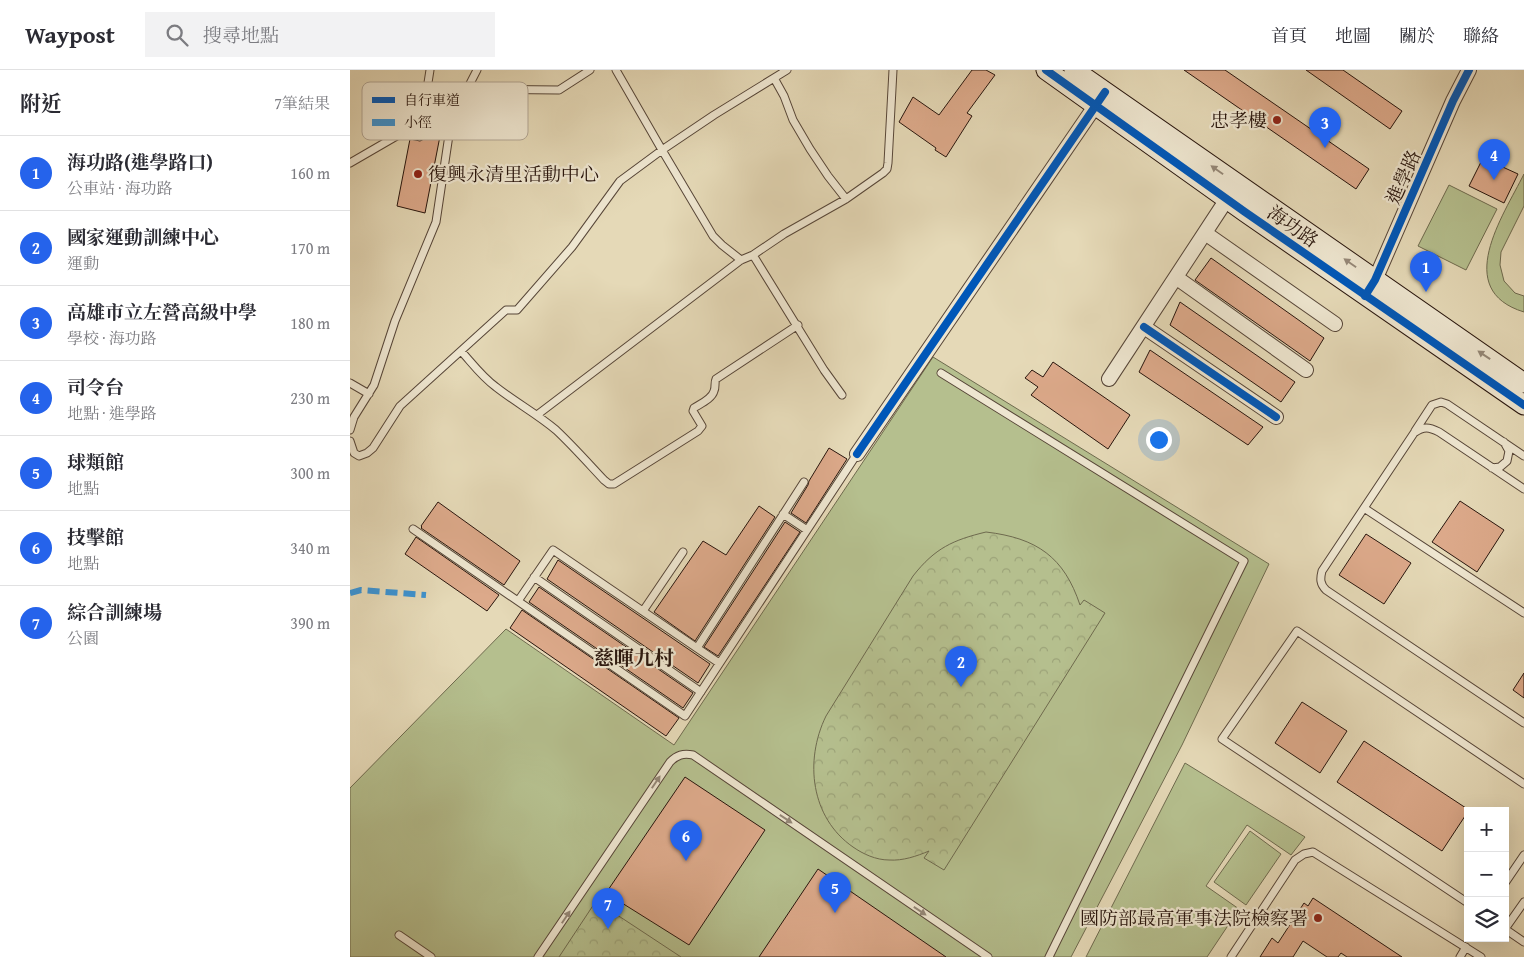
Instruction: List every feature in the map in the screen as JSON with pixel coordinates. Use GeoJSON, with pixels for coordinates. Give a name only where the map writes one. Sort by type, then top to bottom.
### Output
{"type":"FeatureCollection","features":[{"type":"Feature","properties":{"kind":"street","name":"海功路"},"geometry":{"type":"LineString","coordinates":[[1046,70],[1101,98],[1370,288],[1524,405]]}},
{"type":"Feature","properties":{"kind":"street","name":"海功路"},"geometry":{"type":"LineString","coordinates":[[1074,70],[1101,98]]}},
{"type":"Feature","properties":{"kind":"street","name":"進學路"},"geometry":{"type":"LineString","coordinates":[[1370,288],[1453,101],[1469,70]]}},
{"type":"Feature","properties":{"kind":"street"},"geometry":{"type":"LineString","coordinates":[[857,454],[1101,98]]}},
{"type":"Feature","properties":{"kind":"street"},"geometry":{"type":"LineString","coordinates":[[1109,379],[1232,192]]}},
{"type":"Feature","properties":{"kind":"street"},"geometry":{"type":"LineString","coordinates":[[1205,234],[1334,324]]}},
{"type":"Feature","properties":{"kind":"street"},"geometry":{"type":"LineString","coordinates":[[1177,278],[1306,370]]}},
{"type":"Feature","properties":{"kind":"street","name":"海功路"},"geometry":{"type":"LineString","coordinates":[[1370,288],[1524,383]]}},
{"type":"Feature","properties":{"kind":"street"},"geometry":{"type":"LineString","coordinates":[[1144,327],[1276,417]]}},
{"type":"Feature","properties":{"kind":"lane"},"geometry":{"type":"LineString","coordinates":[[471,82],[477,70]]}},
{"type":"Feature","properties":{"kind":"lane"},"geometry":{"type":"LineString","coordinates":[[528,90],[559,90],[590,70]]}},
{"type":"Feature","properties":{"kind":"lane"},"geometry":{"type":"LineString","coordinates":[[616,70],[713,236],[741,260]]}},
{"type":"Feature","properties":{"kind":"lane"},"geometry":{"type":"LineString","coordinates":[[350,441],[354,453],[359,456],[374,448],[400,406],[506,310],[517,310],[572,247],[617,185],[662,150],[787,70]]}},
{"type":"Feature","properties":{"kind":"lane"},"geometry":{"type":"LineString","coordinates":[[538,415],[741,260],[846,198],[883,173],[887,169],[893,70]]}},
{"type":"Feature","properties":{"kind":"lane"},"geometry":{"type":"LineString","coordinates":[[774,78],[784,96],[793,120],[810,149],[846,198]]}},
{"type":"Feature","properties":{"kind":"lane"},"geometry":{"type":"LineString","coordinates":[[350,163],[390,140]]}},
{"type":"Feature","properties":{"kind":"lane"},"geometry":{"type":"LineString","coordinates":[[350,430],[354,417],[374,385],[395,321],[436,222],[448,140]]}},
{"type":"Feature","properties":{"kind":"lane"},"geometry":{"type":"LineString","coordinates":[[754,254],[824,370],[842,395]]}},
{"type":"Feature","properties":{"kind":"lane"},"geometry":{"type":"LineString","coordinates":[[461,351],[495,387],[538,415],[574,447],[604,480],[609,484],[614,484],[698,431],[702,426],[693,411],[694,408],[715,391],[714,381],[798,325]]}},
{"type":"Feature","properties":{"kind":"lane"},"geometry":{"type":"LineString","coordinates":[[941,372],[1244,561],[1049,957]]}},
{"type":"Feature","properties":{"kind":"lane"},"geometry":{"type":"LineString","coordinates":[[350,383],[369,394]]}},
{"type":"Feature","properties":{"kind":"lane"},"geometry":{"type":"LineString","coordinates":[[1524,456],[1447,404],[1441,402],[1432,405],[1322,571],[1320,578],[1322,586],[1524,722]]}},
{"type":"Feature","properties":{"kind":"lane"},"geometry":{"type":"LineString","coordinates":[[1427,413],[1430,424],[1439,432]]}},
{"type":"Feature","properties":{"kind":"lane"},"geometry":{"type":"LineString","coordinates":[[1414,433],[1420,429],[1430,427],[1524,489]]}},
{"type":"Feature","properties":{"kind":"lane"},"geometry":{"type":"LineString","coordinates":[[1504,442],[1509,452],[1505,472],[1508,478]]}},
{"type":"Feature","properties":{"kind":"lane"},"geometry":{"type":"LineString","coordinates":[[413,529],[685,716],[857,454]]}},
{"type":"Feature","properties":{"kind":"lane"},"geometry":{"type":"LineString","coordinates":[[1492,468],[1500,467],[1516,455],[1524,456]]}},
{"type":"Feature","properties":{"kind":"lane"},"geometry":{"type":"LineString","coordinates":[[697,648],[804,482]]}},
{"type":"Feature","properties":{"kind":"lane"},"geometry":{"type":"LineString","coordinates":[[1364,508],[1524,613]]}},
{"type":"Feature","properties":{"kind":"lane"},"geometry":{"type":"LineString","coordinates":[[784,514],[807,530]]}},
{"type":"Feature","properties":{"kind":"lane"},"geometry":{"type":"LineString","coordinates":[[518,601],[552,550],[719,663]]}},
{"type":"Feature","properties":{"kind":"lane"},"geometry":{"type":"LineString","coordinates":[[643,611],[683,552]]}},
{"type":"Feature","properties":{"kind":"lane"},"geometry":{"type":"LineString","coordinates":[[534,577],[701,692]]}},
{"type":"Feature","properties":{"kind":"lane"},"geometry":{"type":"LineString","coordinates":[[1464,900],[1222,739],[1298,631],[1524,784]]}},
{"type":"Feature","properties":{"kind":"lane"},"geometry":{"type":"LineString","coordinates":[[538,957],[670,762],[676,756],[685,754],[693,755],[988,957]]}},
{"type":"Feature","properties":{"kind":"lane"},"geometry":{"type":"LineString","coordinates":[[1231,957],[1295,860],[1304,854],[1313,852],[1466,947],[1477,956]]}},
{"type":"Feature","properties":{"kind":"lane"},"geometry":{"type":"LineString","coordinates":[[1509,877],[1524,855]]}},
{"type":"Feature","properties":{"kind":"lane"},"geometry":{"type":"LineString","coordinates":[[1509,923],[1524,902]]}},
{"type":"Feature","properties":{"kind":"lane"},"geometry":{"type":"LineString","coordinates":[[1509,932],[1524,942]]}},
{"type":"Feature","properties":{"kind":"lane"},"geometry":{"type":"LineString","coordinates":[[399,935],[431,957]]}},
{"type":"Feature","properties":{"kind":"lane"},"geometry":{"type":"LineString","coordinates":[[1460,957],[1466,947]]}},
{"type":"Feature","properties":{"kind":"green space"},"geometry":{"type":"Polygon","coordinates":[[[1524,174],[1524,206],[1501,252],[1500,265],[1504,281],[1515,293],[1524,296],[1524,312],[1502,301],[1491,287],[1487,270],[1489,250],[1496,230],[1524,174]]]}},
{"type":"Feature","properties":{"kind":"green space"},"geometry":{"type":"Polygon","coordinates":[[[1449,185],[1497,209],[1466,270],[1418,246],[1449,185]]]}},
{"type":"Feature","properties":{"kind":"green space"},"geometry":{"type":"Polygon","coordinates":[[[933,357],[1269,564],[1182,745],[1071,957],[350,957],[350,788],[506,629],[674,745],[933,357]]]}},
{"type":"Feature","properties":{"kind":"green space"},"geometry":{"type":"Polygon","coordinates":[[[986,532],[1020,539],[1046,553],[1057,562],[1066,574],[1080,605],[1084,600],[1105,613],[944,870],[924,858],[929,851],[899,860],[884,860],[870,856],[853,847],[839,835],[828,821],[820,805],[814,770],[815,751],[819,733],[826,716],[921,566],[945,546],[986,532]]]}},
{"type":"Feature","properties":{"kind":"green space"},"geometry":{"type":"Polygon","coordinates":[[[1185,763],[1305,837],[1291,855],[1247,825],[1206,886],[1239,909],[1207,957],[1086,957],[1185,763]]]}},
{"type":"Feature","properties":{"kind":"green space"},"geometry":{"type":"Polygon","coordinates":[[[1250,831],[1281,854],[1246,905],[1214,882],[1250,831]]]}},
{"type":"Feature","properties":{"kind":"green space"},"geometry":{"type":"Polygon","coordinates":[[[596,901],[681,957],[559,957],[596,901]]]}},
{"type":"Feature","properties":{"kind":"building"},"geometry":{"type":"Polygon","coordinates":[[[972,70],[986,70],[995,75],[967,113],[972,116],[946,157],[899,122],[913,97],[939,115],[972,70]]]}},
{"type":"Feature","properties":{"kind":"building","name":"忠孝樓"},"geometry":{"type":"Polygon","coordinates":[[[1184,70],[1225,70],[1369,169],[1356,189],[1184,70]]]}},
{"type":"Feature","properties":{"kind":"building"},"geometry":{"type":"Polygon","coordinates":[[[1306,70],[1343,70],[1402,111],[1390,129],[1306,70]]]}},
{"type":"Feature","properties":{"kind":"building","name":"復興永清里活動中心"},"geometry":{"type":"Polygon","coordinates":[[[410,140],[439,140],[425,213],[397,206],[410,140]]]}},
{"type":"Feature","properties":{"kind":"building"},"geometry":{"type":"Polygon","coordinates":[[[1483,158],[1518,174],[1504,203],[1469,186],[1483,158]]]}},
{"type":"Feature","properties":{"kind":"building"},"geometry":{"type":"Polygon","coordinates":[[[1211,258],[1324,338],[1310,361],[1195,280],[1211,258]]]}},
{"type":"Feature","properties":{"kind":"building"},"geometry":{"type":"Polygon","coordinates":[[[1180,302],[1295,382],[1281,402],[1170,325],[1180,302]]]}},
{"type":"Feature","properties":{"kind":"building"},"geometry":{"type":"Polygon","coordinates":[[[1150,350],[1263,427],[1248,445],[1139,372],[1150,350]]]}},
{"type":"Feature","properties":{"kind":"building"},"geometry":{"type":"Polygon","coordinates":[[[1053,362],[1130,415],[1108,449],[1031,395],[1038,387],[1025,378],[1032,370],[1043,377],[1053,362]]]}},
{"type":"Feature","properties":{"kind":"building"},"geometry":{"type":"Polygon","coordinates":[[[829,448],[847,459],[806,523],[791,513],[829,448]]]}},
{"type":"Feature","properties":{"kind":"building"},"geometry":{"type":"Polygon","coordinates":[[[1460,501],[1504,530],[1477,572],[1432,542],[1460,501]]]}},
{"type":"Feature","properties":{"kind":"building"},"geometry":{"type":"Polygon","coordinates":[[[438,502],[520,561],[504,585],[421,528],[438,502]]]}},
{"type":"Feature","properties":{"kind":"building"},"geometry":{"type":"Polygon","coordinates":[[[759,506],[775,517],[695,641],[654,612],[703,541],[726,555],[759,506]]]}},
{"type":"Feature","properties":{"kind":"building"},"geometry":{"type":"Polygon","coordinates":[[[785,522],[800,532],[718,656],[704,647],[785,522]]]}},
{"type":"Feature","properties":{"kind":"building"},"geometry":{"type":"Polygon","coordinates":[[[1366,534],[1411,563],[1384,604],[1339,575],[1366,534]]]}},
{"type":"Feature","properties":{"kind":"building"},"geometry":{"type":"Polygon","coordinates":[[[416,537],[499,595],[487,611],[405,554],[416,537]]]}},
{"type":"Feature","properties":{"kind":"building"},"geometry":{"type":"Polygon","coordinates":[[[558,560],[710,664],[698,683],[547,579],[558,560]]]}},
{"type":"Feature","properties":{"kind":"building"},"geometry":{"type":"Polygon","coordinates":[[[539,587],[693,693],[683,708],[529,602],[539,587]]]}},
{"type":"Feature","properties":{"kind":"building"},"geometry":{"type":"Polygon","coordinates":[[[522,610],[679,718],[666,736],[510,628],[522,610]]]}},
{"type":"Feature","properties":{"kind":"building"},"geometry":{"type":"Polygon","coordinates":[[[1524,673],[1524,698],[1513,690],[1524,673]]]}},
{"type":"Feature","properties":{"kind":"building"},"geometry":{"type":"Polygon","coordinates":[[[1302,702],[1347,731],[1320,773],[1275,743],[1302,702]]]}},
{"type":"Feature","properties":{"kind":"building"},"geometry":{"type":"Polygon","coordinates":[[[1364,741],[1464,807],[1464,818],[1442,851],[1337,782],[1364,741]]]}},
{"type":"Feature","properties":{"kind":"building"},"geometry":{"type":"Polygon","coordinates":[[[685,777],[765,830],[689,945],[606,893],[685,777]]]}},
{"type":"Feature","properties":{"kind":"building"},"geometry":{"type":"Polygon","coordinates":[[[818,869],[946,957],[759,957],[818,869]]]}},
{"type":"Feature","properties":{"kind":"building","name":"國防部最高軍事法院檢察署"},"geometry":{"type":"Polygon","coordinates":[[[1313,898],[1402,957],[1347,957],[1341,953],[1338,957],[1327,957],[1303,941],[1293,957],[1260,957],[1272,938],[1278,943],[1304,903],[1308,906],[1313,898]]]}},
{"type":"Feature","properties":{"kind":"marked path"},"geometry":{"type":"LineString","coordinates":[[350,593],[361,590],[426,595]]}},
{"type":"Feature","properties":{"kind":"cycle path"},"geometry":{"type":"LineString","coordinates":[[1046,70],[1245,212],[1524,405]]}},
{"type":"Feature","properties":{"kind":"cycle path"},"geometry":{"type":"LineString","coordinates":[[1365,296],[1375,280],[1453,101],[1469,70]]}},
{"type":"Feature","properties":{"kind":"cycle path"},"geometry":{"type":"LineString","coordinates":[[857,454],[1105,92]]}},
{"type":"Feature","properties":{"kind":"cycle path"},"geometry":{"type":"LineString","coordinates":[[1144,327],[1276,417]]}},
{"type":"Feature","properties":{"kind":"place","name":"忠孝樓"},"geometry":{"type":"Point","coordinates":[1277,120]}},
{"type":"Feature","properties":{"kind":"place","name":"高雄市立左營高級中學"},"geometry":{"type":"Point","coordinates":[1325,148]}},
{"type":"Feature","properties":{"kind":"place","name":"復興永清里活動中心"},"geometry":{"type":"Point","coordinates":[418,174]}},
{"type":"Feature","properties":{"kind":"place","name":"司令台"},"geometry":{"type":"Point","coordinates":[1494,180]}},
{"type":"Feature","properties":{"kind":"place","name":"海功路(進學路口)"},"geometry":{"type":"Point","coordinates":[1426,292]}},
{"type":"Feature","properties":{"kind":"place","name":"國家運動訓練中心"},"geometry":{"type":"Point","coordinates":[961,687]}},
{"type":"Feature","properties":{"kind":"place","name":"技擊館"},"geometry":{"type":"Point","coordinates":[686,861]}},
{"type":"Feature","properties":{"kind":"place","name":"球類館"},"geometry":{"type":"Point","coordinates":[835,913]}},
{"type":"Feature","properties":{"kind":"place","name":"國防部最高軍事法院檢察署"},"geometry":{"type":"Point","coordinates":[1318,918]}},
{"type":"Feature","properties":{"kind":"place","name":"綜合訓練場"},"geometry":{"type":"Point","coordinates":[608,929]}},
{"type":"Feature","properties":{"kind":"district","name":"慈暉九村"},"geometry":{"type":"Point","coordinates":[634,658]}}]}
